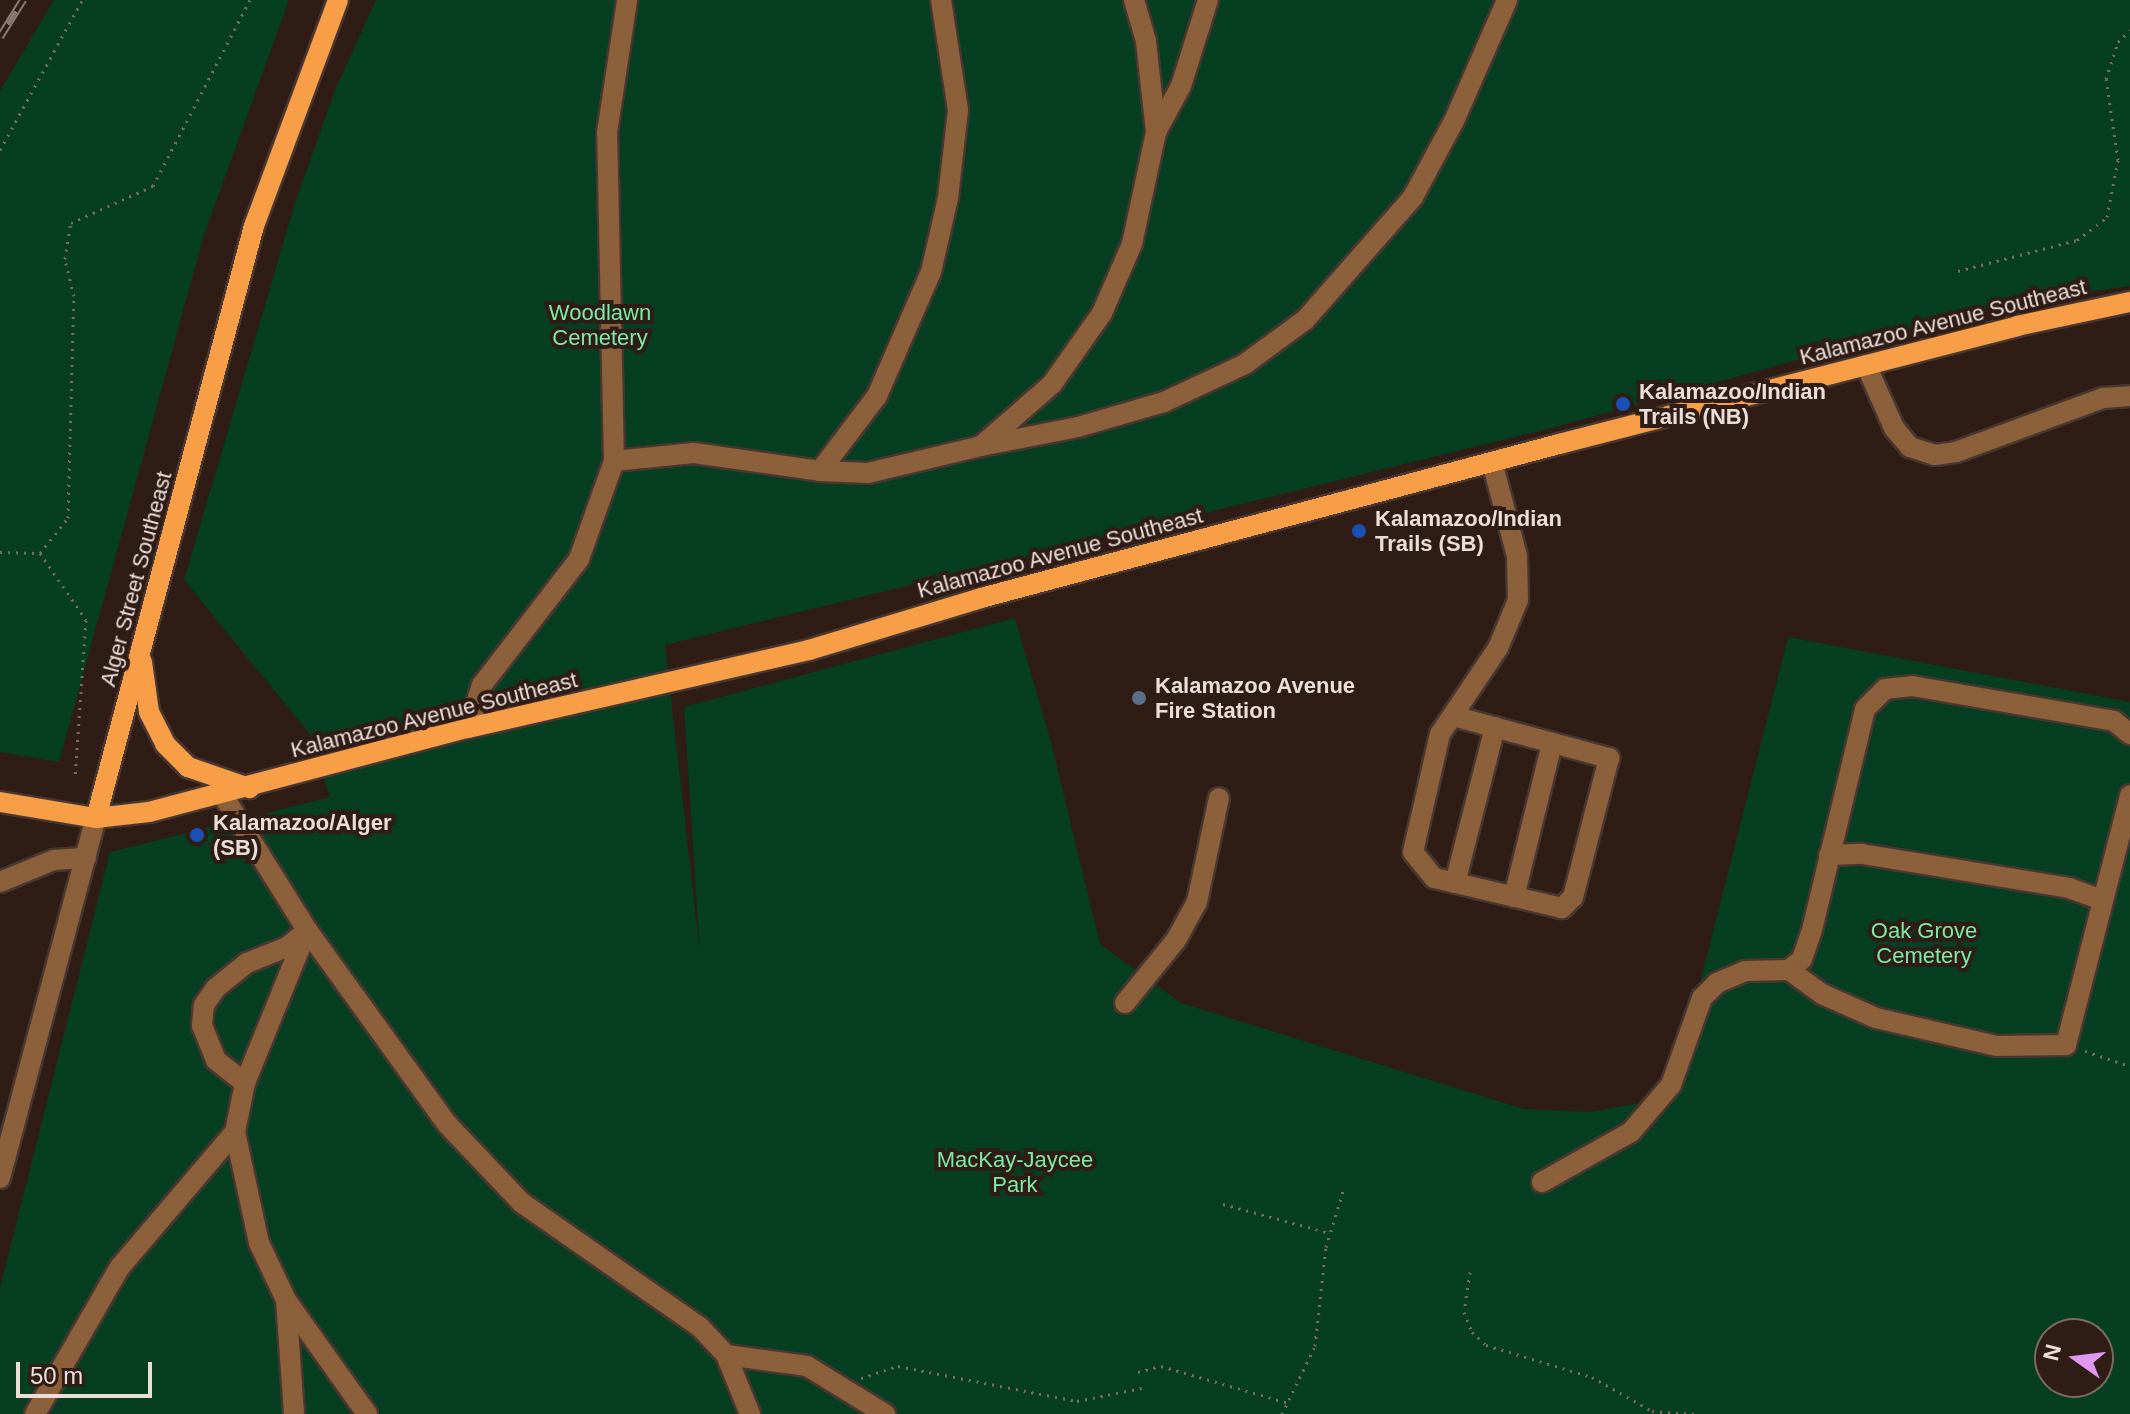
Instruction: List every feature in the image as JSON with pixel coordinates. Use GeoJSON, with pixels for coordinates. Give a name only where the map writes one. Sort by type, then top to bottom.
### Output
{"type":"FeatureCollection","features":[{"type":"Feature","properties":{"kind":"main road","name":"Alger Street Southeast"},"geometry":{"type":"LineString","coordinates":[[96,818],[254,226],[338,0]]}},
{"type":"Feature","properties":{"kind":"main road","name":"Kalamazoo Avenue Southeast"},"geometry":{"type":"LineString","coordinates":[[0,802],[96,818],[149,812],[468,728],[809,650],[981,598],[1492,462],[1866,365],[2130,302]]}},
{"type":"Feature","properties":{"kind":"main road"},"geometry":{"type":"LineString","coordinates":[[141,652],[149,712],[165,744],[188,767],[249,788]]}},
{"type":"Feature","properties":{"kind":"street"},"geometry":{"type":"LineString","coordinates":[[468,728],[482,685],[579,559],[614,461],[607,133],[627,0]]}},
{"type":"Feature","properties":{"kind":"street"},"geometry":{"type":"LineString","coordinates":[[820,471],[877,396],[931,272],[948,198],[958,110],[941,0]]}},
{"type":"Feature","properties":{"kind":"street"},"geometry":{"type":"LineString","coordinates":[[1134,0],[1146,41],[1156,132]]}},
{"type":"Feature","properties":{"kind":"street"},"geometry":{"type":"LineString","coordinates":[[981,446],[1052,384],[1102,313],[1132,244],[1156,132],[1181,86],[1208,0]]}},
{"type":"Feature","properties":{"kind":"street"},"geometry":{"type":"LineString","coordinates":[[614,461],[694,453],[820,471],[868,473],[1078,427],[1164,402],[1245,364],[1305,320],[1413,197],[1454,121],[1507,0]]}},
{"type":"Feature","properties":{"kind":"street"},"geometry":{"type":"LineString","coordinates":[[1866,365],[1894,428],[1910,447],[1935,455],[1956,452],[2103,398],[2130,396]]}},
{"type":"Feature","properties":{"kind":"street"},"geometry":{"type":"LineString","coordinates":[[1453,716],[1609,758],[1573,897],[1562,908],[1434,878],[1413,852],[1440,734],[1498,648],[1518,600],[1517,556],[1492,462]]}},
{"type":"Feature","properties":{"kind":"street"},"geometry":{"type":"LineString","coordinates":[[1789,970],[1802,959],[1812,930],[1865,709],[1885,689],[1912,686],[2114,721],[2130,734]]}},
{"type":"Feature","properties":{"kind":"street"},"geometry":{"type":"LineString","coordinates":[[1455,883],[1495,727]]}},
{"type":"Feature","properties":{"kind":"street"},"geometry":{"type":"LineString","coordinates":[[1514,897],[1552,743]]}},
{"type":"Feature","properties":{"kind":"street"},"geometry":{"type":"LineString","coordinates":[[222,794],[307,930],[447,1124],[522,1203],[700,1327],[726,1355],[750,1414]]}},
{"type":"Feature","properties":{"kind":"street"},"geometry":{"type":"LineString","coordinates":[[1542,1182],[1631,1132],[1671,1085],[1702,998],[1717,983],[1745,971],[1789,970],[1822,994],[1876,1018],[1997,1046],[2066,1045],[2099,899],[2130,795]]}},
{"type":"Feature","properties":{"kind":"street"},"geometry":{"type":"LineString","coordinates":[[1125,1003],[1176,940],[1197,902],[1219,798]]}},
{"type":"Feature","properties":{"kind":"street","name":"Alger Street Southeast"},"geometry":{"type":"LineString","coordinates":[[0,1178],[96,818]]}},
{"type":"Feature","properties":{"kind":"street"},"geometry":{"type":"LineString","coordinates":[[1829,855],[1862,854],[1921,863],[2069,888],[2099,899]]}},
{"type":"Feature","properties":{"kind":"street"},"geometry":{"type":"LineString","coordinates":[[0,882],[54,860],[86,858]]}},
{"type":"Feature","properties":{"kind":"street"},"geometry":{"type":"LineString","coordinates":[[307,930],[245,1083],[235,1132],[259,1243],[286,1300],[367,1414]]}},
{"type":"Feature","properties":{"kind":"street"},"geometry":{"type":"LineString","coordinates":[[245,1083],[216,1060],[202,1026],[204,1005],[216,988],[247,963],[287,947],[307,930]]}},
{"type":"Feature","properties":{"kind":"street"},"geometry":{"type":"LineString","coordinates":[[35,1414],[120,1267],[235,1132]]}},
{"type":"Feature","properties":{"kind":"street"},"geometry":{"type":"LineString","coordinates":[[286,1300],[294,1414]]}},
{"type":"Feature","properties":{"kind":"street"},"geometry":{"type":"LineString","coordinates":[[726,1355],[807,1366],[885,1414]]}},
{"type":"Feature","properties":{"kind":"path"},"geometry":{"type":"LineString","coordinates":[[0,150],[82,0]]}},
{"type":"Feature","properties":{"kind":"path"},"geometry":{"type":"LineString","coordinates":[[40,553],[68,518],[74,296],[65,259],[71,223],[153,186],[250,0]]}},
{"type":"Feature","properties":{"kind":"path"},"geometry":{"type":"LineString","coordinates":[[1958,271],[2077,240],[2107,217],[2118,160],[2106,79],[2118,42],[2130,30]]}},
{"type":"Feature","properties":{"kind":"path"},"geometry":{"type":"LineString","coordinates":[[0,552],[40,553]]}},
{"type":"Feature","properties":{"kind":"path"},"geometry":{"type":"LineString","coordinates":[[40,553],[86,620],[75,778]]}},
{"type":"Feature","properties":{"kind":"path"},"geometry":{"type":"LineString","coordinates":[[2066,1045],[2130,1066]]}},
{"type":"Feature","properties":{"kind":"path"},"geometry":{"type":"LineString","coordinates":[[1282,1414],[1315,1346],[1330,1233],[1344,1188]]}},
{"type":"Feature","properties":{"kind":"path"},"geometry":{"type":"LineString","coordinates":[[1223,1204],[1330,1233]]}},
{"type":"Feature","properties":{"kind":"path"},"geometry":{"type":"LineString","coordinates":[[1470,1272],[1466,1318],[1486,1345],[1592,1377],[1652,1411],[1695,1414]]}},
{"type":"Feature","properties":{"kind":"path"},"geometry":{"type":"LineString","coordinates":[[841,1385],[898,1366],[1077,1401],[1142,1388]]}},
{"type":"Feature","properties":{"kind":"path"},"geometry":{"type":"LineString","coordinates":[[1138,1372],[1161,1366],[1288,1403]]}},
{"type":"Feature","properties":{"kind":"green space"},"geometry":{"type":"Polygon","coordinates":[[[54,0],[289,0],[204,235],[59,762],[0,752],[0,91],[54,0]]]}},
{"type":"Feature","properties":{"kind":"green space"},"geometry":{"type":"Polygon","coordinates":[[[376,0],[2130,0],[2130,286],[1992,306],[1552,428],[665,645],[700,953],[684,707],[1015,618],[1050,738],[1100,944],[1181,1003],[1524,1109],[1591,1112],[1671,1097],[1788,637],[2130,702],[2130,1414],[0,1414],[0,1288],[110,852],[330,797],[309,733],[184,580],[295,203],[335,90],[376,0]]]}},
{"type":"Feature","properties":{"kind":"railway"},"geometry":{"type":"LineString","coordinates":[[0,37],[23,0]]}},
{"type":"Feature","properties":{"kind":"place","name":"Kalamazoo/Indian Trails (NB)"},"geometry":{"type":"Point","coordinates":[1623,404]}},
{"type":"Feature","properties":{"kind":"place","name":"Kalamazoo/Indian Trails (SB)"},"geometry":{"type":"Point","coordinates":[1359,531]}},
{"type":"Feature","properties":{"kind":"place","name":"Kalamazoo Avenue Fire Station"},"geometry":{"type":"Point","coordinates":[1139,698]}},
{"type":"Feature","properties":{"kind":"place","name":"Kalamazoo/Alger (SB)"},"geometry":{"type":"Point","coordinates":[197,835]}},
{"type":"Feature","properties":{"kind":"park label","name":"Woodlawn Cemetery"},"geometry":{"type":"Point","coordinates":[600,324]}},
{"type":"Feature","properties":{"kind":"park label","name":"Oak Grove Cemetery"},"geometry":{"type":"Point","coordinates":[1924,942]}},
{"type":"Feature","properties":{"kind":"park label","name":"MacKay-Jaycee Park"},"geometry":{"type":"Point","coordinates":[1015,1172]}}]}
